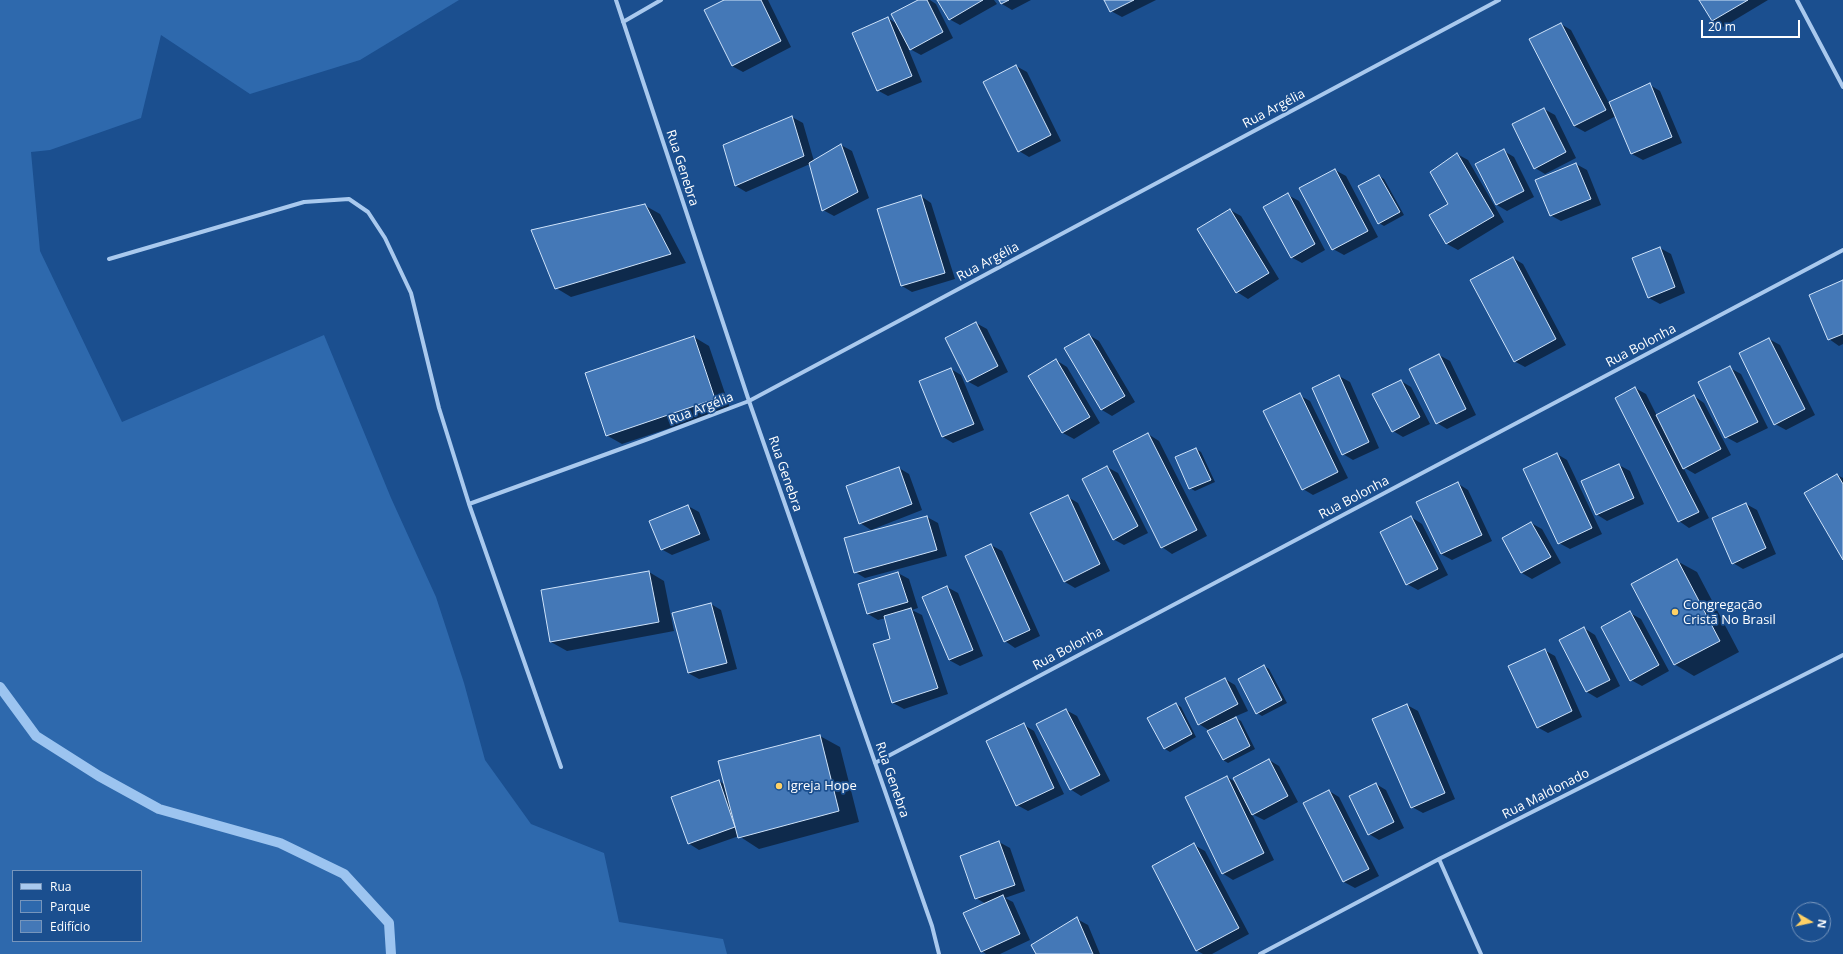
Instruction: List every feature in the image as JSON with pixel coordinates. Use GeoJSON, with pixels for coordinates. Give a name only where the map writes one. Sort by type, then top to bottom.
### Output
{"type":"FeatureCollection","features":[{"type":"Feature","properties":{"kind":"street","name":"Rua Genebra"},"geometry":{"type":"LineString","coordinates":[[616,0],[749,401],[932,926],[939,954]]}},
{"type":"Feature","properties":{"kind":"street"},"geometry":{"type":"LineString","coordinates":[[623,22],[661,0]]}},
{"type":"Feature","properties":{"kind":"street","name":"Rua Argélia"},"geometry":{"type":"LineString","coordinates":[[469,504],[749,401],[1499,0]]}},
{"type":"Feature","properties":{"kind":"street"},"geometry":{"type":"LineString","coordinates":[[1797,0],[1843,87]]}},
{"type":"Feature","properties":{"kind":"street"},"geometry":{"type":"LineString","coordinates":[[109,259],[304,202],[349,199],[368,212],[385,238],[411,293],[439,408],[469,504],[561,767]]}},
{"type":"Feature","properties":{"kind":"street","name":"Rua Bolonha"},"geometry":{"type":"LineString","coordinates":[[875,763],[1843,250]]}},
{"type":"Feature","properties":{"kind":"street","name":"Rua Maldonado"},"geometry":{"type":"LineString","coordinates":[[1260,954],[1439,859],[1843,655]]}},
{"type":"Feature","properties":{"kind":"street"},"geometry":{"type":"LineString","coordinates":[[1439,859],[1481,954]]}},
{"type":"Feature","properties":{"kind":"green space"},"geometry":{"type":"Polygon","coordinates":[[[0,0],[459,0],[360,60],[250,94],[161,35],[141,118],[50,150],[31,152],[40,251],[122,422],[324,335],[391,498],[436,597],[464,683],[485,760],[531,824],[604,853],[619,922],[723,939],[727,954],[0,954],[0,0]]]}},
{"type":"Feature","properties":{"kind":"building"},"geometry":{"type":"Polygon","coordinates":[[[724,0],[761,0],[781,41],[732,66],[704,10],[724,0]]]}},
{"type":"Feature","properties":{"kind":"building"},"geometry":{"type":"Polygon","coordinates":[[[918,0],[927,0],[943,32],[910,50],[891,14],[918,0]]]}},
{"type":"Feature","properties":{"kind":"building"},"geometry":{"type":"Polygon","coordinates":[[[937,0],[983,0],[949,20],[937,0]]]}},
{"type":"Feature","properties":{"kind":"building"},"geometry":{"type":"Polygon","coordinates":[[[999,0],[1009,0],[1001,4],[999,0]]]}},
{"type":"Feature","properties":{"kind":"building"},"geometry":{"type":"Polygon","coordinates":[[[1104,0],[1134,0],[1110,12],[1104,0]]]}},
{"type":"Feature","properties":{"kind":"building"},"geometry":{"type":"Polygon","coordinates":[[[1699,0],[1748,0],[1712,21],[1699,0]]]}},
{"type":"Feature","properties":{"kind":"building"},"geometry":{"type":"Polygon","coordinates":[[[888,17],[912,76],[877,91],[852,33],[888,17]]]}},
{"type":"Feature","properties":{"kind":"building"},"geometry":{"type":"Polygon","coordinates":[[[1561,23],[1606,110],[1574,126],[1529,39],[1561,23]]]}},
{"type":"Feature","properties":{"kind":"building"},"geometry":{"type":"Polygon","coordinates":[[[1016,65],[1051,135],[1018,152],[983,82],[1016,65]]]}},
{"type":"Feature","properties":{"kind":"building"},"geometry":{"type":"Polygon","coordinates":[[[1650,83],[1672,137],[1631,154],[1609,102],[1650,83]]]}},
{"type":"Feature","properties":{"kind":"building"},"geometry":{"type":"Polygon","coordinates":[[[1544,108],[1566,152],[1534,169],[1512,124],[1544,108]]]}},
{"type":"Feature","properties":{"kind":"building"},"geometry":{"type":"Polygon","coordinates":[[[792,116],[804,156],[735,186],[723,145],[792,116]]]}},
{"type":"Feature","properties":{"kind":"building"},"geometry":{"type":"Polygon","coordinates":[[[841,144],[858,192],[822,211],[809,163],[841,144]]]}},
{"type":"Feature","properties":{"kind":"building"},"geometry":{"type":"Polygon","coordinates":[[[1504,149],[1524,191],[1496,205],[1475,164],[1504,149]]]}},
{"type":"Feature","properties":{"kind":"building"},"geometry":{"type":"Polygon","coordinates":[[[1457,153],[1494,216],[1446,244],[1429,215],[1448,204],[1430,172],[1457,153]]]}},
{"type":"Feature","properties":{"kind":"building"},"geometry":{"type":"Polygon","coordinates":[[[1576,163],[1591,199],[1550,216],[1535,180],[1576,163]]]}},
{"type":"Feature","properties":{"kind":"building"},"geometry":{"type":"Polygon","coordinates":[[[1335,169],[1368,231],[1332,250],[1299,188],[1335,169]]]}},
{"type":"Feature","properties":{"kind":"building"},"geometry":{"type":"Polygon","coordinates":[[[1379,175],[1400,212],[1378,224],[1358,186],[1379,175]]]}},
{"type":"Feature","properties":{"kind":"building"},"geometry":{"type":"Polygon","coordinates":[[[1288,193],[1315,244],[1291,258],[1263,207],[1288,193]]]}},
{"type":"Feature","properties":{"kind":"building"},"geometry":{"type":"Polygon","coordinates":[[[921,195],[945,273],[901,286],[877,209],[921,195]]]}},
{"type":"Feature","properties":{"kind":"building"},"geometry":{"type":"Polygon","coordinates":[[[645,204],[671,254],[555,289],[531,230],[645,204]]]}},
{"type":"Feature","properties":{"kind":"building"},"geometry":{"type":"Polygon","coordinates":[[[1230,209],[1269,273],[1236,293],[1197,229],[1230,209]]]}},
{"type":"Feature","properties":{"kind":"building"},"geometry":{"type":"Polygon","coordinates":[[[1660,247],[1675,287],[1648,298],[1632,258],[1660,247]]]}},
{"type":"Feature","properties":{"kind":"building"},"geometry":{"type":"Polygon","coordinates":[[[1513,257],[1556,339],[1514,362],[1470,280],[1513,257]]]}},
{"type":"Feature","properties":{"kind":"building"},"geometry":{"type":"Polygon","coordinates":[[[1843,280],[1843,334],[1828,340],[1809,295],[1843,280]]]}},
{"type":"Feature","properties":{"kind":"building"},"geometry":{"type":"Polygon","coordinates":[[[976,322],[998,366],[967,382],[945,338],[976,322]]]}},
{"type":"Feature","properties":{"kind":"building"},"geometry":{"type":"Polygon","coordinates":[[[1089,334],[1125,396],[1101,410],[1064,348],[1089,334]]]}},
{"type":"Feature","properties":{"kind":"building"},"geometry":{"type":"Polygon","coordinates":[[[694,336],[715,399],[606,436],[585,373],[694,336]]]}},
{"type":"Feature","properties":{"kind":"building"},"geometry":{"type":"Polygon","coordinates":[[[1769,338],[1805,409],[1774,425],[1739,353],[1769,338]]]}},
{"type":"Feature","properties":{"kind":"building"},"geometry":{"type":"Polygon","coordinates":[[[1439,354],[1466,409],[1436,424],[1409,369],[1439,354]]]}},
{"type":"Feature","properties":{"kind":"building"},"geometry":{"type":"Polygon","coordinates":[[[1056,359],[1090,417],[1062,433],[1028,376],[1056,359]]]}},
{"type":"Feature","properties":{"kind":"building"},"geometry":{"type":"Polygon","coordinates":[[[1730,366],[1758,422],[1725,438],[1698,382],[1730,366]]]}},
{"type":"Feature","properties":{"kind":"building"},"geometry":{"type":"Polygon","coordinates":[[[951,368],[974,424],[942,437],[919,381],[951,368]]]}},
{"type":"Feature","properties":{"kind":"building"},"geometry":{"type":"Polygon","coordinates":[[[1339,375],[1369,442],[1342,455],[1312,388],[1339,375]]]}},
{"type":"Feature","properties":{"kind":"building"},"geometry":{"type":"Polygon","coordinates":[[[1401,380],[1420,417],[1392,432],[1372,394],[1401,380]]]}},
{"type":"Feature","properties":{"kind":"building"},"geometry":{"type":"Polygon","coordinates":[[[1635,387],[1699,512],[1678,522],[1615,398],[1635,387]]]}},
{"type":"Feature","properties":{"kind":"building"},"geometry":{"type":"Polygon","coordinates":[[[1300,393],[1338,472],[1302,490],[1263,411],[1300,393]]]}},
{"type":"Feature","properties":{"kind":"building"},"geometry":{"type":"Polygon","coordinates":[[[1694,395],[1721,449],[1683,469],[1656,415],[1694,395]]]}},
{"type":"Feature","properties":{"kind":"building"},"geometry":{"type":"Polygon","coordinates":[[[1148,433],[1197,530],[1161,548],[1113,451],[1148,433]]]}},
{"type":"Feature","properties":{"kind":"building"},"geometry":{"type":"Polygon","coordinates":[[[1196,448],[1211,480],[1189,489],[1175,457],[1196,448]]]}},
{"type":"Feature","properties":{"kind":"building"},"geometry":{"type":"Polygon","coordinates":[[[1557,453],[1592,528],[1558,544],[1523,469],[1557,453]]]}},
{"type":"Feature","properties":{"kind":"building"},"geometry":{"type":"Polygon","coordinates":[[[1619,464],[1634,498],[1596,515],[1581,481],[1619,464]]]}},
{"type":"Feature","properties":{"kind":"building"},"geometry":{"type":"Polygon","coordinates":[[[1107,466],[1138,526],[1113,540],[1082,479],[1107,466]]]}},
{"type":"Feature","properties":{"kind":"building"},"geometry":{"type":"Polygon","coordinates":[[[899,467],[912,504],[859,524],[846,486],[899,467]]]}},
{"type":"Feature","properties":{"kind":"building"},"geometry":{"type":"Polygon","coordinates":[[[1837,474],[1843,484],[1843,560],[1804,493],[1837,474]]]}},
{"type":"Feature","properties":{"kind":"building"},"geometry":{"type":"Polygon","coordinates":[[[1458,482],[1482,535],[1441,554],[1416,502],[1458,482]]]}},
{"type":"Feature","properties":{"kind":"building"},"geometry":{"type":"Polygon","coordinates":[[[1068,495],[1100,564],[1064,582],[1030,513],[1068,495]]]}},
{"type":"Feature","properties":{"kind":"building"},"geometry":{"type":"Polygon","coordinates":[[[1746,503],[1766,548],[1732,564],[1712,518],[1746,503]]]}},
{"type":"Feature","properties":{"kind":"building"},"geometry":{"type":"Polygon","coordinates":[[[688,505],[700,534],[661,550],[649,521],[688,505]]]}},
{"type":"Feature","properties":{"kind":"building"},"geometry":{"type":"Polygon","coordinates":[[[927,516],[937,550],[854,573],[844,538],[927,516]]]}},
{"type":"Feature","properties":{"kind":"building"},"geometry":{"type":"Polygon","coordinates":[[[1411,516],[1438,569],[1406,585],[1380,532],[1411,516]]]}},
{"type":"Feature","properties":{"kind":"building"},"geometry":{"type":"Polygon","coordinates":[[[1531,522],[1551,557],[1521,573],[1502,538],[1531,522]]]}},
{"type":"Feature","properties":{"kind":"building"},"geometry":{"type":"Polygon","coordinates":[[[991,544],[1030,630],[1004,642],[965,556],[991,544]]]}},
{"type":"Feature","properties":{"kind":"building","name":"Congregação Cristã No Brasil"},"geometry":{"type":"Polygon","coordinates":[[[1677,559],[1720,641],[1674,665],[1631,584],[1677,559]]]}},
{"type":"Feature","properties":{"kind":"building"},"geometry":{"type":"Polygon","coordinates":[[[649,571],[659,622],[550,642],[541,590],[649,571]]]}},
{"type":"Feature","properties":{"kind":"building"},"geometry":{"type":"Polygon","coordinates":[[[898,572],[908,602],[867,614],[858,584],[898,572]]]}},
{"type":"Feature","properties":{"kind":"building"},"geometry":{"type":"Polygon","coordinates":[[[947,586],[973,650],[949,660],[922,597],[947,586]]]}},
{"type":"Feature","properties":{"kind":"building"},"geometry":{"type":"Polygon","coordinates":[[[711,603],[727,663],[688,673],[672,613],[711,603]]]}},
{"type":"Feature","properties":{"kind":"building"},"geometry":{"type":"Polygon","coordinates":[[[911,608],[938,688],[892,703],[873,644],[890,639],[884,616],[911,608]]]}},
{"type":"Feature","properties":{"kind":"building"},"geometry":{"type":"Polygon","coordinates":[[[1630,611],[1659,665],[1630,681],[1601,627],[1630,611]]]}},
{"type":"Feature","properties":{"kind":"building"},"geometry":{"type":"Polygon","coordinates":[[[1584,627],[1610,680],[1586,692],[1559,640],[1584,627]]]}},
{"type":"Feature","properties":{"kind":"building"},"geometry":{"type":"Polygon","coordinates":[[[1545,649],[1572,711],[1537,728],[1508,666],[1545,649]]]}},
{"type":"Feature","properties":{"kind":"building"},"geometry":{"type":"Polygon","coordinates":[[[1264,665],[1282,700],[1256,714],[1238,679],[1264,665]]]}},
{"type":"Feature","properties":{"kind":"building"},"geometry":{"type":"Polygon","coordinates":[[[1225,678],[1238,704],[1198,725],[1185,698],[1225,678]]]}},
{"type":"Feature","properties":{"kind":"building"},"geometry":{"type":"Polygon","coordinates":[[[1176,703],[1192,734],[1164,749],[1147,718],[1176,703]]]}},
{"type":"Feature","properties":{"kind":"building"},"geometry":{"type":"Polygon","coordinates":[[[1407,704],[1445,793],[1411,808],[1372,719],[1407,704]]]}},
{"type":"Feature","properties":{"kind":"building"},"geometry":{"type":"Polygon","coordinates":[[[1066,709],[1100,775],[1070,790],[1036,724],[1066,709]]]}},
{"type":"Feature","properties":{"kind":"building"},"geometry":{"type":"Polygon","coordinates":[[[1236,717],[1250,746],[1223,760],[1207,731],[1236,717]]]}},
{"type":"Feature","properties":{"kind":"building"},"geometry":{"type":"Polygon","coordinates":[[[1024,723],[1054,788],[1016,806],[986,741],[1024,723]]]}},
{"type":"Feature","properties":{"kind":"building","name":"Igreja Hope"},"geometry":{"type":"Polygon","coordinates":[[[820,735],[839,811],[738,838],[718,761],[820,735]]]}},
{"type":"Feature","properties":{"kind":"building"},"geometry":{"type":"Polygon","coordinates":[[[1269,759],[1288,796],[1252,815],[1233,778],[1269,759]]]}},
{"type":"Feature","properties":{"kind":"building"},"geometry":{"type":"Polygon","coordinates":[[[1227,776],[1264,853],[1222,874],[1185,797],[1227,776]]]}},
{"type":"Feature","properties":{"kind":"building"},"geometry":{"type":"Polygon","coordinates":[[[719,780],[735,827],[688,844],[671,797],[719,780]]]}},
{"type":"Feature","properties":{"kind":"building"},"geometry":{"type":"Polygon","coordinates":[[[1376,783],[1394,822],[1368,835],[1349,796],[1376,783]]]}},
{"type":"Feature","properties":{"kind":"building"},"geometry":{"type":"Polygon","coordinates":[[[1329,790],[1369,869],[1343,882],[1303,803],[1329,790]]]}},
{"type":"Feature","properties":{"kind":"building"},"geometry":{"type":"Polygon","coordinates":[[[999,841],[1015,885],[975,899],[960,856],[999,841]]]}},
{"type":"Feature","properties":{"kind":"building"},"geometry":{"type":"Polygon","coordinates":[[[1194,843],[1239,928],[1196,951],[1152,866],[1194,843]]]}},
{"type":"Feature","properties":{"kind":"building"},"geometry":{"type":"Polygon","coordinates":[[[1003,895],[1020,934],[981,952],[963,913],[1003,895]]]}},
{"type":"Feature","properties":{"kind":"building"},"geometry":{"type":"Polygon","coordinates":[[[1077,917],[1093,954],[1036,954],[1031,945],[1077,917]]]}},
{"type":"Feature","properties":{"kind":"waterway"},"geometry":{"type":"LineString","coordinates":[[0,687],[36,736],[99,776],[159,809],[280,843],[344,874],[389,923],[391,954]]}},
{"type":"Feature","properties":{"kind":"place","name":"Congregação Cristã No Brasil"},"geometry":{"type":"Point","coordinates":[1675,612]}},
{"type":"Feature","properties":{"kind":"place","name":"Igreja Hope"},"geometry":{"type":"Point","coordinates":[779,786]}}]}
